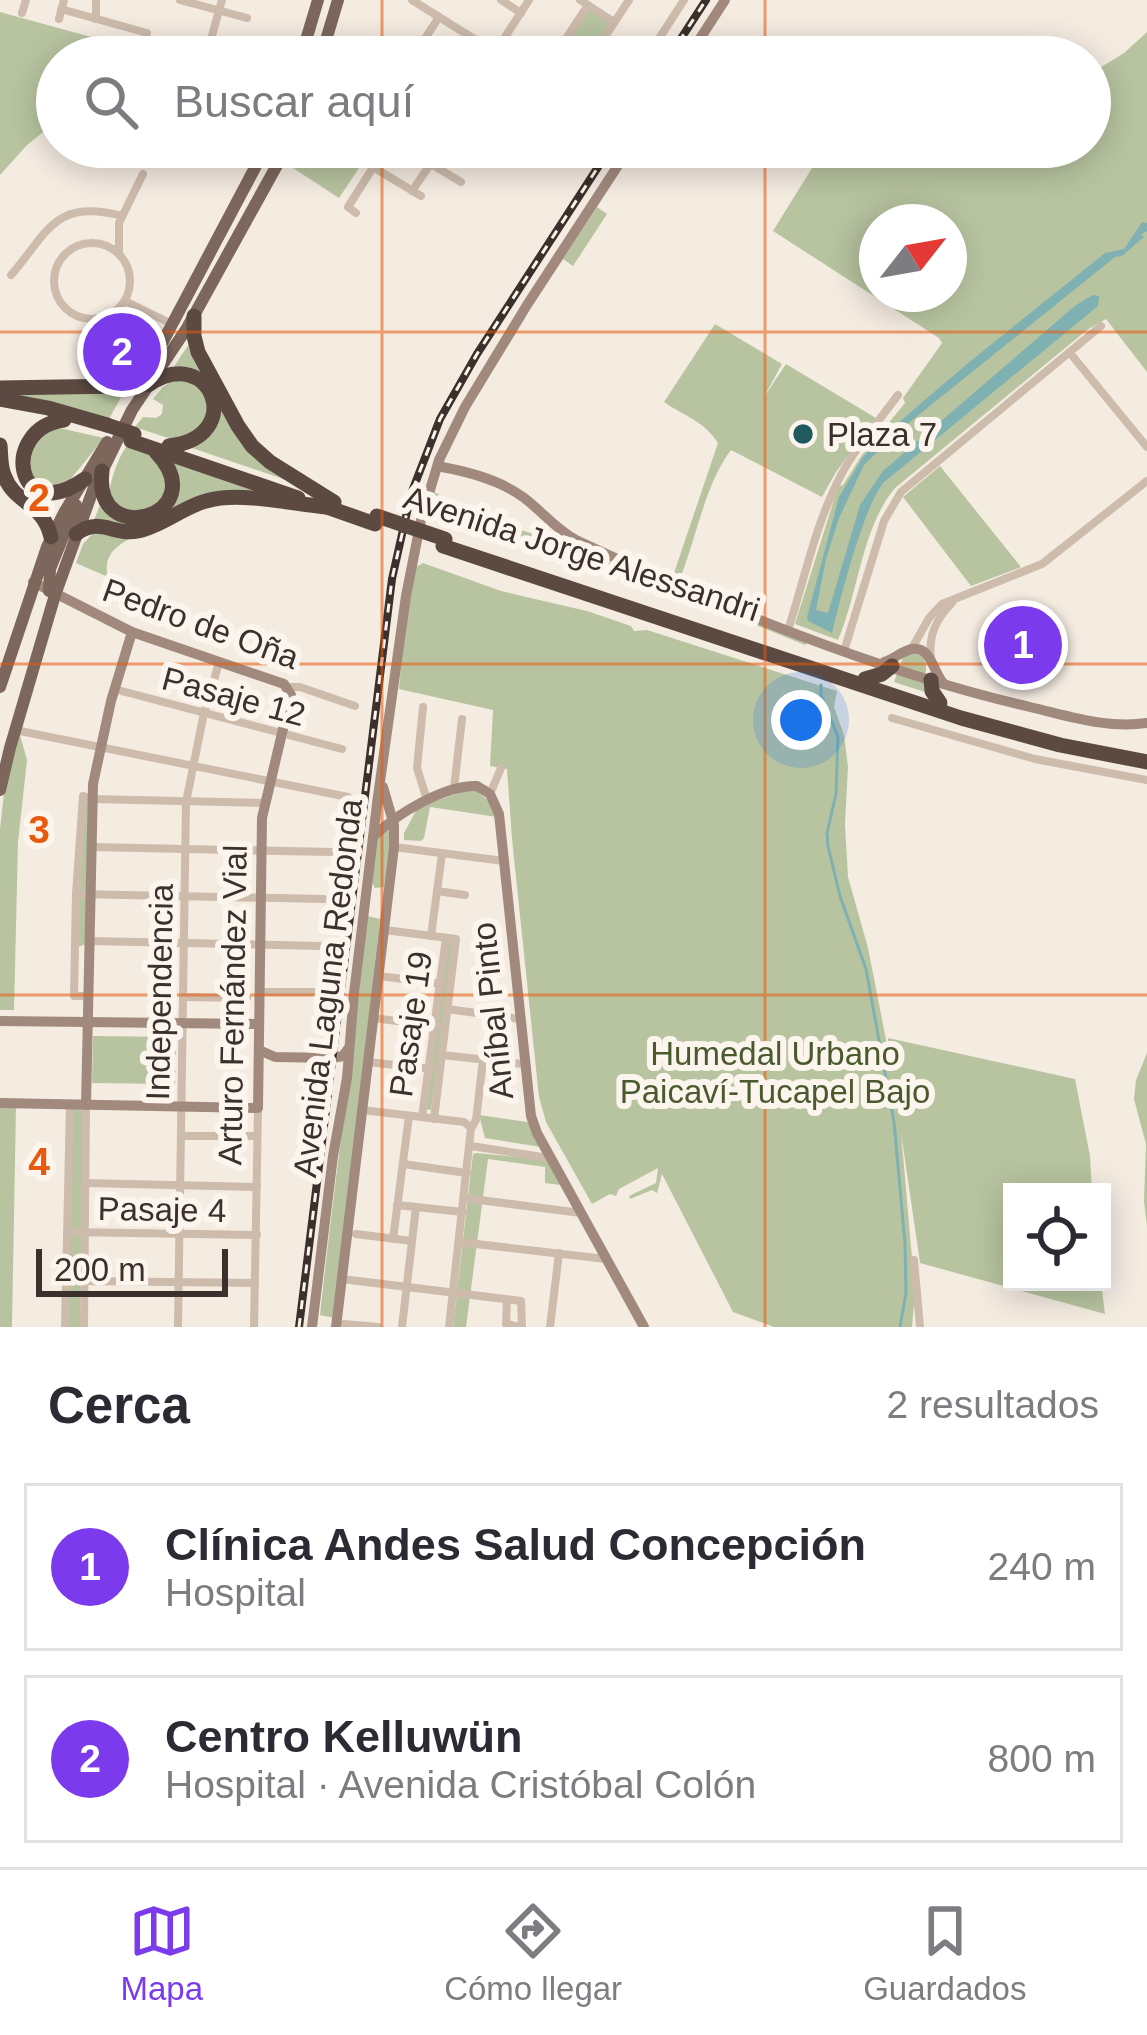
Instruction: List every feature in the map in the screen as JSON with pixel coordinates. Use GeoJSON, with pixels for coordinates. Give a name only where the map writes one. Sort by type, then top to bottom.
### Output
{"type":"FeatureCollection","features":[{"type":"Feature","properties":{"kind":"highway"},"geometry":{"type":"LineString","coordinates":[[194,316],[198,352],[247,440],[331,505]]}},
{"type":"Feature","properties":{"kind":"highway"},"geometry":{"type":"LineString","coordinates":[[0,388],[120,386],[185,372],[203,382],[212,396],[213,418],[206,432],[169,446]]}},
{"type":"Feature","properties":{"kind":"highway","name":"Avenida Jorge Alessandri"},"geometry":{"type":"LineString","coordinates":[[0,403],[48,408],[331,505]]}},
{"type":"Feature","properties":{"kind":"highway","name":"Avenida Jorge Alessandri"},"geometry":{"type":"LineString","coordinates":[[0,403],[119,430],[149,447],[940,703],[1147,758]]}},
{"type":"Feature","properties":{"kind":"highway"},"geometry":{"type":"LineString","coordinates":[[64,420],[26,433],[16,449],[16,470],[24,484],[42,494],[83,483]]}},
{"type":"Feature","properties":{"kind":"highway"},"geometry":{"type":"LineString","coordinates":[[0,445],[6,481],[46,518],[51,537]]}},
{"type":"Feature","properties":{"kind":"highway"},"geometry":{"type":"LineString","coordinates":[[102,471],[102,490],[112,509],[130,518],[151,515],[168,501],[173,483],[164,460],[149,447]]}},
{"type":"Feature","properties":{"kind":"highway"},"geometry":{"type":"LineString","coordinates":[[76,534],[93,525],[140,530],[221,498],[331,505]]}},
{"type":"Feature","properties":{"kind":"highway","name":"Avenida Jorge Alessandri"},"geometry":{"type":"LineString","coordinates":[[444,542],[961,718],[1044,741],[1147,758]]}},
{"type":"Feature","properties":{"kind":"highway"},"geometry":{"type":"LineString","coordinates":[[865,679],[877,676],[891,662]]}},
{"type":"Feature","properties":{"kind":"highway"},"geometry":{"type":"LineString","coordinates":[[935,674],[932,691],[940,703]]}},
{"type":"Feature","properties":{"kind":"main road"},"geometry":{"type":"LineString","coordinates":[[308,36],[319,0]]}},
{"type":"Feature","properties":{"kind":"main road"},"geometry":{"type":"LineString","coordinates":[[327,36],[338,0]]}},
{"type":"Feature","properties":{"kind":"main road"},"geometry":{"type":"LineString","coordinates":[[0,687],[51,537],[146,381],[253,168]]}},
{"type":"Feature","properties":{"kind":"main road"},"geometry":{"type":"LineString","coordinates":[[146,381],[194,316],[275,168]]}},
{"type":"Feature","properties":{"kind":"main road"},"geometry":{"type":"LineString","coordinates":[[0,790],[52,593],[119,430]]}},
{"type":"Feature","properties":{"kind":"main road"},"geometry":{"type":"LineString","coordinates":[[52,593],[50,569],[83,483]]}},
{"type":"Feature","properties":{"kind":"street"},"geometry":{"type":"LineString","coordinates":[[22,13],[26,0]]}},
{"type":"Feature","properties":{"kind":"street"},"geometry":{"type":"LineString","coordinates":[[96,0],[96,19]]}},
{"type":"Feature","properties":{"kind":"street"},"geometry":{"type":"LineString","coordinates":[[179,0],[247,18]]}},
{"type":"Feature","properties":{"kind":"street"},"geometry":{"type":"LineString","coordinates":[[211,36],[222,0]]}},
{"type":"Feature","properties":{"kind":"street"},"geometry":{"type":"LineString","coordinates":[[501,0],[521,13]]}},
{"type":"Feature","properties":{"kind":"street"},"geometry":{"type":"LineString","coordinates":[[506,36],[529,0]]}},
{"type":"Feature","properties":{"kind":"street"},"geometry":{"type":"LineString","coordinates":[[606,36],[628,0]]}},
{"type":"Feature","properties":{"kind":"street"},"geometry":{"type":"LineString","coordinates":[[660,36],[681,4],[664,0]]}},
{"type":"Feature","properties":{"kind":"street"},"geometry":{"type":"LineString","coordinates":[[702,36],[725,0]]}},
{"type":"Feature","properties":{"kind":"street"},"geometry":{"type":"LineString","coordinates":[[418,2],[469,36]]}},
{"type":"Feature","properties":{"kind":"street"},"geometry":{"type":"LineString","coordinates":[[568,36],[584,3],[614,22]]}},
{"type":"Feature","properties":{"kind":"street"},"geometry":{"type":"LineString","coordinates":[[61,9],[147,33]]}},
{"type":"Feature","properties":{"kind":"street"},"geometry":{"type":"LineString","coordinates":[[427,36],[439,17]]}},
{"type":"Feature","properties":{"kind":"street"},"geometry":{"type":"LineString","coordinates":[[356,213],[348,207],[373,168]]}},
{"type":"Feature","properties":{"kind":"street"},"geometry":{"type":"LineString","coordinates":[[376,168],[417,194],[429,168]]}},
{"type":"Feature","properties":{"kind":"street"},"geometry":{"type":"LineString","coordinates":[[438,168],[461,182]]}},
{"type":"Feature","properties":{"kind":"street"},"geometry":{"type":"LineString","coordinates":[[381,778],[406,596],[432,484],[488,369],[617,168]]}},
{"type":"Feature","properties":{"kind":"street"},"geometry":{"type":"LineString","coordinates":[[119,254],[95,243],[75,247],[60,260],[54,286],[66,310],[98,320],[125,301],[130,277],[119,254],[118,230],[143,174]]}},
{"type":"Feature","properties":{"kind":"street"},"geometry":{"type":"LineString","coordinates":[[10,275],[57,219],[89,212],[122,216]]}},
{"type":"Feature","properties":{"kind":"street"},"geometry":{"type":"LineString","coordinates":[[125,301],[174,324]]}},
{"type":"Feature","properties":{"kind":"street"},"geometry":{"type":"LineString","coordinates":[[844,651],[884,521],[896,499],[1101,326]]}},
{"type":"Feature","properties":{"kind":"street"},"geometry":{"type":"LineString","coordinates":[[1070,353],[1147,447]]}},
{"type":"Feature","properties":{"kind":"street"},"geometry":{"type":"LineString","coordinates":[[788,630],[839,478],[898,395]]}},
{"type":"Feature","properties":{"kind":"street"},"geometry":{"type":"LineString","coordinates":[[446,462],[523,497],[576,540],[844,651],[1095,722],[1147,724]]}},
{"type":"Feature","properties":{"kind":"street"},"geometry":{"type":"LineString","coordinates":[[891,662],[910,650],[946,602],[1042,564],[1147,482]]}},
{"type":"Feature","properties":{"kind":"street","name":"Pedro de Oña"},"geometry":{"type":"LineString","coordinates":[[33,582],[132,632],[355,706]]}},
{"type":"Feature","properties":{"kind":"street"},"geometry":{"type":"LineString","coordinates":[[935,674],[931,641],[935,624],[958,598]]}},
{"type":"Feature","properties":{"kind":"street"},"geometry":{"type":"LineString","coordinates":[[88,997],[74,996],[92,800],[114,689],[132,632]]}},
{"type":"Feature","properties":{"kind":"street"},"geometry":{"type":"LineString","coordinates":[[910,650],[925,652],[935,674]]}},
{"type":"Feature","properties":{"kind":"street","name":"Independencia"},"geometry":{"type":"LineString","coordinates":[[178,1327],[186,802],[220,661]]}},
{"type":"Feature","properties":{"kind":"street","name":"Arturo Fernández Vial"},"geometry":{"type":"LineString","coordinates":[[254,1327],[259,1024],[253,994],[260,944],[264,803],[291,694],[288,687]]}},
{"type":"Feature","properties":{"kind":"street","name":"Pasaje 12"},"geometry":{"type":"LineString","coordinates":[[114,689],[342,749]]}},
{"type":"Feature","properties":{"kind":"street"},"geometry":{"type":"LineString","coordinates":[[423,707],[417,768],[423,803]]}},
{"type":"Feature","properties":{"kind":"street"},"geometry":{"type":"LineString","coordinates":[[892,718],[1035,759],[1147,780]]}},
{"type":"Feature","properties":{"kind":"street"},"geometry":{"type":"LineString","coordinates":[[454,788],[461,719]]}},
{"type":"Feature","properties":{"kind":"street"},"geometry":{"type":"LineString","coordinates":[[15,730],[348,797]]}},
{"type":"Feature","properties":{"kind":"street"},"geometry":{"type":"LineString","coordinates":[[373,838],[393,821],[454,788],[477,786],[490,794],[501,768]]}},
{"type":"Feature","properties":{"kind":"street","name":"Avenida Laguna Redonda"},"geometry":{"type":"LineString","coordinates":[[328,1325],[342,1279],[394,847],[393,821],[381,778]]}},
{"type":"Feature","properties":{"kind":"street","name":"Avenida Laguna Redonda"},"geometry":{"type":"LineString","coordinates":[[328,1325],[333,1156],[347,1078],[381,778]]}},
{"type":"Feature","properties":{"kind":"street","name":"Aníbal Pinto"},"geometry":{"type":"LineString","coordinates":[[490,794],[497,806],[533,1124],[644,1327]]}},
{"type":"Feature","properties":{"kind":"street"},"geometry":{"type":"LineString","coordinates":[[84,1327],[89,941],[80,804],[83,796],[92,800],[264,803]]}},
{"type":"Feature","properties":{"kind":"street"},"geometry":{"type":"LineString","coordinates":[[423,803],[405,822],[394,847],[504,861]]}},
{"type":"Feature","properties":{"kind":"street"},"geometry":{"type":"LineString","coordinates":[[90,847],[332,851]]}},
{"type":"Feature","properties":{"kind":"street"},"geometry":{"type":"LineString","coordinates":[[364,914],[376,911],[385,925],[430,936],[442,853]]}},
{"type":"Feature","properties":{"kind":"street"},"geometry":{"type":"LineString","coordinates":[[436,891],[465,896]]}},
{"type":"Feature","properties":{"kind":"street"},"geometry":{"type":"LineString","coordinates":[[367,893],[377,898],[389,895]]}},
{"type":"Feature","properties":{"kind":"street"},"geometry":{"type":"LineString","coordinates":[[83,894],[324,899]]}},
{"type":"Feature","properties":{"kind":"street","name":"Pasaje 19"},"geometry":{"type":"LineString","coordinates":[[422,1117],[434,1070],[451,939],[430,936]]}},
{"type":"Feature","properties":{"kind":"street"},"geometry":{"type":"LineString","coordinates":[[89,941],[322,946]]}},
{"type":"Feature","properties":{"kind":"street"},"geometry":{"type":"LineString","coordinates":[[379,976],[445,984]]}},
{"type":"Feature","properties":{"kind":"street","name":"Pasaje 19"},"geometry":{"type":"LineString","coordinates":[[434,1119],[434,1070],[442,1054],[440,1027],[447,1009],[445,984]]}},
{"type":"Feature","properties":{"kind":"street"},"geometry":{"type":"LineString","coordinates":[[183,997],[313,992]]}},
{"type":"Feature","properties":{"kind":"street"},"geometry":{"type":"LineString","coordinates":[[447,1009],[520,1018]]}},
{"type":"Feature","properties":{"kind":"street"},"geometry":{"type":"LineString","coordinates":[[374,1018],[440,1027]]}},
{"type":"Feature","properties":{"kind":"street"},"geometry":{"type":"LineString","coordinates":[[0,1021],[259,1024]]}},
{"type":"Feature","properties":{"kind":"street"},"geometry":{"type":"LineString","coordinates":[[259,1050],[275,1058],[337,1058],[350,1046]]}},
{"type":"Feature","properties":{"kind":"street"},"geometry":{"type":"LineString","coordinates":[[442,1054],[523,1064]]}},
{"type":"Feature","properties":{"kind":"street"},"geometry":{"type":"LineString","coordinates":[[448,1327],[483,1060]]}},
{"type":"Feature","properties":{"kind":"street"},"geometry":{"type":"LineString","coordinates":[[368,1061],[434,1070]]}},
{"type":"Feature","properties":{"kind":"street"},"geometry":{"type":"LineString","coordinates":[[258,1071],[274,1064],[334,1065],[347,1078]]}},
{"type":"Feature","properties":{"kind":"street"},"geometry":{"type":"LineString","coordinates":[[0,1103],[258,1108]]}},
{"type":"Feature","properties":{"kind":"street"},"geometry":{"type":"LineString","coordinates":[[65,1327],[70,1105]]}},
{"type":"Feature","properties":{"kind":"street"},"geometry":{"type":"LineString","coordinates":[[362,1110],[466,1123],[471,1128]]}},
{"type":"Feature","properties":{"kind":"street","name":"Pasaje 19"},"geometry":{"type":"LineString","coordinates":[[393,1239],[409,1116]]}},
{"type":"Feature","properties":{"kind":"street"},"geometry":{"type":"LineString","coordinates":[[181,1136],[257,1136]]}},
{"type":"Feature","properties":{"kind":"street"},"geometry":{"type":"LineString","coordinates":[[471,1146],[550,1158]]}},
{"type":"Feature","properties":{"kind":"street"},"geometry":{"type":"LineString","coordinates":[[403,1164],[467,1173]]}},
{"type":"Feature","properties":{"kind":"street"},"geometry":{"type":"LineString","coordinates":[[86,1184],[257,1187]]}},
{"type":"Feature","properties":{"kind":"street"},"geometry":{"type":"LineString","coordinates":[[464,1198],[581,1213]]}},
{"type":"Feature","properties":{"kind":"street"},"geometry":{"type":"LineString","coordinates":[[398,1205],[463,1212]]}},
{"type":"Feature","properties":{"kind":"street"},"geometry":{"type":"LineString","coordinates":[[401,1327],[416,1207]]}},
{"type":"Feature","properties":{"kind":"street","name":"Pasaje 4"},"geometry":{"type":"LineString","coordinates":[[67,1232],[257,1235]]}},
{"type":"Feature","properties":{"kind":"street"},"geometry":{"type":"LineString","coordinates":[[356,1234],[412,1241]]}},
{"type":"Feature","properties":{"kind":"street"},"geometry":{"type":"LineString","coordinates":[[459,1241],[606,1259]]}},
{"type":"Feature","properties":{"kind":"street"},"geometry":{"type":"LineString","coordinates":[[550,1327],[559,1253]]}},
{"type":"Feature","properties":{"kind":"street"},"geometry":{"type":"LineString","coordinates":[[914,1260],[920,1327]]}},
{"type":"Feature","properties":{"kind":"street"},"geometry":{"type":"LineString","coordinates":[[342,1279],[508,1300],[523,1303],[521,1327],[505,1326],[508,1300]]}},
{"type":"Feature","properties":{"kind":"street"},"geometry":{"type":"LineString","coordinates":[[84,1281],[255,1283]]}},
{"type":"Feature","properties":{"kind":"street"},"geometry":{"type":"LineString","coordinates":[[328,1325],[378,1327]]}},
{"type":"Feature","properties":{"kind":"green space"},"geometry":{"type":"Polygon","coordinates":[[[587,8],[610,23],[602,36],[569,36],[587,8]]]}},
{"type":"Feature","properties":{"kind":"green space"},"geometry":{"type":"Polygon","coordinates":[[[0,12],[88,36],[36,36],[36,138],[0,175],[0,12]]]}},
{"type":"Feature","properties":{"kind":"green space"},"geometry":{"type":"Polygon","coordinates":[[[1147,32],[1147,372],[1106,319],[1087,330],[895,488],[875,522],[838,640],[795,624],[838,487],[905,403],[903,398],[942,343],[899,312],[967,312],[967,204],[859,204],[859,286],[773,231],[812,168],[1111,168],[1111,61],[1147,32]]]}},
{"type":"Feature","properties":{"kind":"green space"},"geometry":{"type":"Polygon","coordinates":[[[293,168],[359,168],[339,198],[293,168]]]}},
{"type":"Feature","properties":{"kind":"green space"},"geometry":{"type":"Polygon","coordinates":[[[597,207],[607,214],[573,266],[563,259],[597,207]]]}},
{"type":"Feature","properties":{"kind":"green space"},"geometry":{"type":"Polygon","coordinates":[[[715,324],[782,364],[764,397],[786,364],[876,418],[822,497],[731,450],[708,494],[681,576],[674,573],[718,443],[700,424],[664,402],[715,324]]]}},
{"type":"Feature","properties":{"kind":"green space"},"geometry":{"type":"Polygon","coordinates":[[[189,344],[236,429],[295,483],[186,446],[217,402],[173,368],[189,344]]]}},
{"type":"Feature","properties":{"kind":"green space"},"geometry":{"type":"Polygon","coordinates":[[[176,374],[205,389],[208,424],[177,441],[135,427],[143,417],[162,414],[163,405],[153,399],[176,374]]]}},
{"type":"Feature","properties":{"kind":"green space"},"geometry":{"type":"Polygon","coordinates":[[[125,390],[109,419],[4,393],[125,390]]]}},
{"type":"Feature","properties":{"kind":"green space"},"geometry":{"type":"Polygon","coordinates":[[[55,427],[104,438],[66,485],[36,487],[18,456],[55,427]]]}},
{"type":"Feature","properties":{"kind":"green space"},"geometry":{"type":"Polygon","coordinates":[[[126,447],[153,455],[169,480],[162,503],[126,514],[109,494],[126,447]]]}},
{"type":"Feature","properties":{"kind":"green space"},"geometry":{"type":"Polygon","coordinates":[[[167,460],[289,500],[235,494],[134,529],[94,520],[102,500],[113,515],[164,511],[167,460]]]}},
{"type":"Feature","properties":{"kind":"green space"},"geometry":{"type":"Polygon","coordinates":[[[940,466],[1021,567],[971,586],[903,497],[940,466]]]}},
{"type":"Feature","properties":{"kind":"green space"},"geometry":{"type":"Polygon","coordinates":[[[434,492],[484,518],[598,557],[807,643],[601,562],[595,566],[582,562],[435,498],[434,492]]]}},
{"type":"Feature","properties":{"kind":"green space"},"geometry":{"type":"Polygon","coordinates":[[[94,532],[139,534],[110,555],[108,577],[76,563],[94,532]]]}},
{"type":"Feature","properties":{"kind":"green space","name":"Humedal Urbano Paicaví-Tucapel Bajo"},"geometry":{"type":"Polygon","coordinates":[[[423,563],[501,591],[587,611],[634,631],[647,630],[837,691],[834,707],[848,767],[848,877],[889,1055],[888,1038],[1075,1079],[1092,1183],[1003,1183],[1003,1286],[920,1263],[901,1132],[915,1292],[912,1327],[774,1327],[733,1312],[662,1174],[657,1193],[652,1190],[630,1199],[656,1183],[658,1168],[619,1189],[616,1196],[610,1194],[592,1204],[546,1122],[539,1097],[507,769],[490,766],[493,710],[399,689],[416,567],[423,563]]]}},
{"type":"Feature","properties":{"kind":"green space"},"geometry":{"type":"Polygon","coordinates":[[[918,652],[926,665],[925,692],[894,682],[904,655],[918,652]]]}},
{"type":"Feature","properties":{"kind":"green space"},"geometry":{"type":"Polygon","coordinates":[[[20,735],[27,760],[18,842],[14,1010],[0,1010],[0,829],[5,784],[20,735]]]}},
{"type":"Feature","properties":{"kind":"green space"},"geometry":{"type":"Polygon","coordinates":[[[473,788],[495,806],[497,817],[430,807],[424,838],[404,840],[418,807],[473,788]]]}},
{"type":"Feature","properties":{"kind":"green space"},"geometry":{"type":"Polygon","coordinates":[[[83,801],[88,802],[86,944],[78,947],[83,801]]]}},
{"type":"Feature","properties":{"kind":"green space"},"geometry":{"type":"Polygon","coordinates":[[[388,827],[384,887],[375,888],[371,881],[378,833],[388,827]]]}},
{"type":"Feature","properties":{"kind":"green space"},"geometry":{"type":"Polygon","coordinates":[[[367,916],[380,919],[334,1318],[320,1315],[367,916]]]}},
{"type":"Feature","properties":{"kind":"green space"},"geometry":{"type":"Polygon","coordinates":[[[448,939],[454,940],[431,1110],[426,1109],[448,939]]]}},
{"type":"Feature","properties":{"kind":"green space"},"geometry":{"type":"Polygon","coordinates":[[[93,1036],[176,1037],[175,1084],[92,1083],[93,1036]]]}},
{"type":"Feature","properties":{"kind":"green space"},"geometry":{"type":"Polygon","coordinates":[[[1147,1053],[1147,1227],[1146,1144],[1134,1099],[1147,1053]]]}},
{"type":"Feature","properties":{"kind":"green space"},"geometry":{"type":"Polygon","coordinates":[[[16,1104],[12,1327],[0,1327],[0,1105],[16,1104]]]}},
{"type":"Feature","properties":{"kind":"green space"},"geometry":{"type":"Polygon","coordinates":[[[71,1108],[83,1108],[80,1327],[68,1327],[71,1108]]]}},
{"type":"Feature","properties":{"kind":"green space"},"geometry":{"type":"Polygon","coordinates":[[[479,1115],[528,1122],[541,1147],[485,1138],[479,1115]]]}},
{"type":"Feature","properties":{"kind":"green space"},"geometry":{"type":"Polygon","coordinates":[[[473,1154],[547,1160],[561,1185],[545,1183],[545,1167],[488,1159],[466,1327],[453,1327],[473,1154]]]}},
{"type":"Feature","properties":{"kind":"green space"},"geometry":{"type":"Polygon","coordinates":[[[1022,1291],[1102,1291],[1105,1314],[1022,1291]]]}},
{"type":"Feature","properties":{"kind":"water"},"geometry":{"type":"Polygon","coordinates":[[[1142,222],[1147,223],[1144,237],[900,430],[864,465],[839,518],[816,610],[828,613],[860,505],[883,471],[1076,305],[1099,296],[1098,306],[883,483],[860,533],[832,633],[808,621],[839,497],[863,457],[967,364],[1105,253],[1124,249],[1142,222]]]}},
{"type":"Feature","properties":{"kind":"waterway"},"geometry":{"type":"LineString","coordinates":[[821,685],[838,737],[828,846],[866,969],[894,1122],[905,1244],[906,1293],[900,1327]]}},
{"type":"Feature","properties":{"kind":"railway"},"geometry":{"type":"LineString","coordinates":[[683,36],[706,0]]}},
{"type":"Feature","properties":{"kind":"railway"},"geometry":{"type":"LineString","coordinates":[[299,1327],[392,579],[411,494],[440,419],[477,354],[597,168]]}},
{"type":"Feature","properties":{"kind":"place","name":"Centro Kelluwün"},"geometry":{"type":"Point","coordinates":[122,352]}},
{"type":"Feature","properties":{"kind":"place","name":"Plaza 7"},"geometry":{"type":"Point","coordinates":[803,434]}},
{"type":"Feature","properties":{"kind":"place","name":"Clínica Andes Salud Concepción"},"geometry":{"type":"Point","coordinates":[1023,645]}}]}
